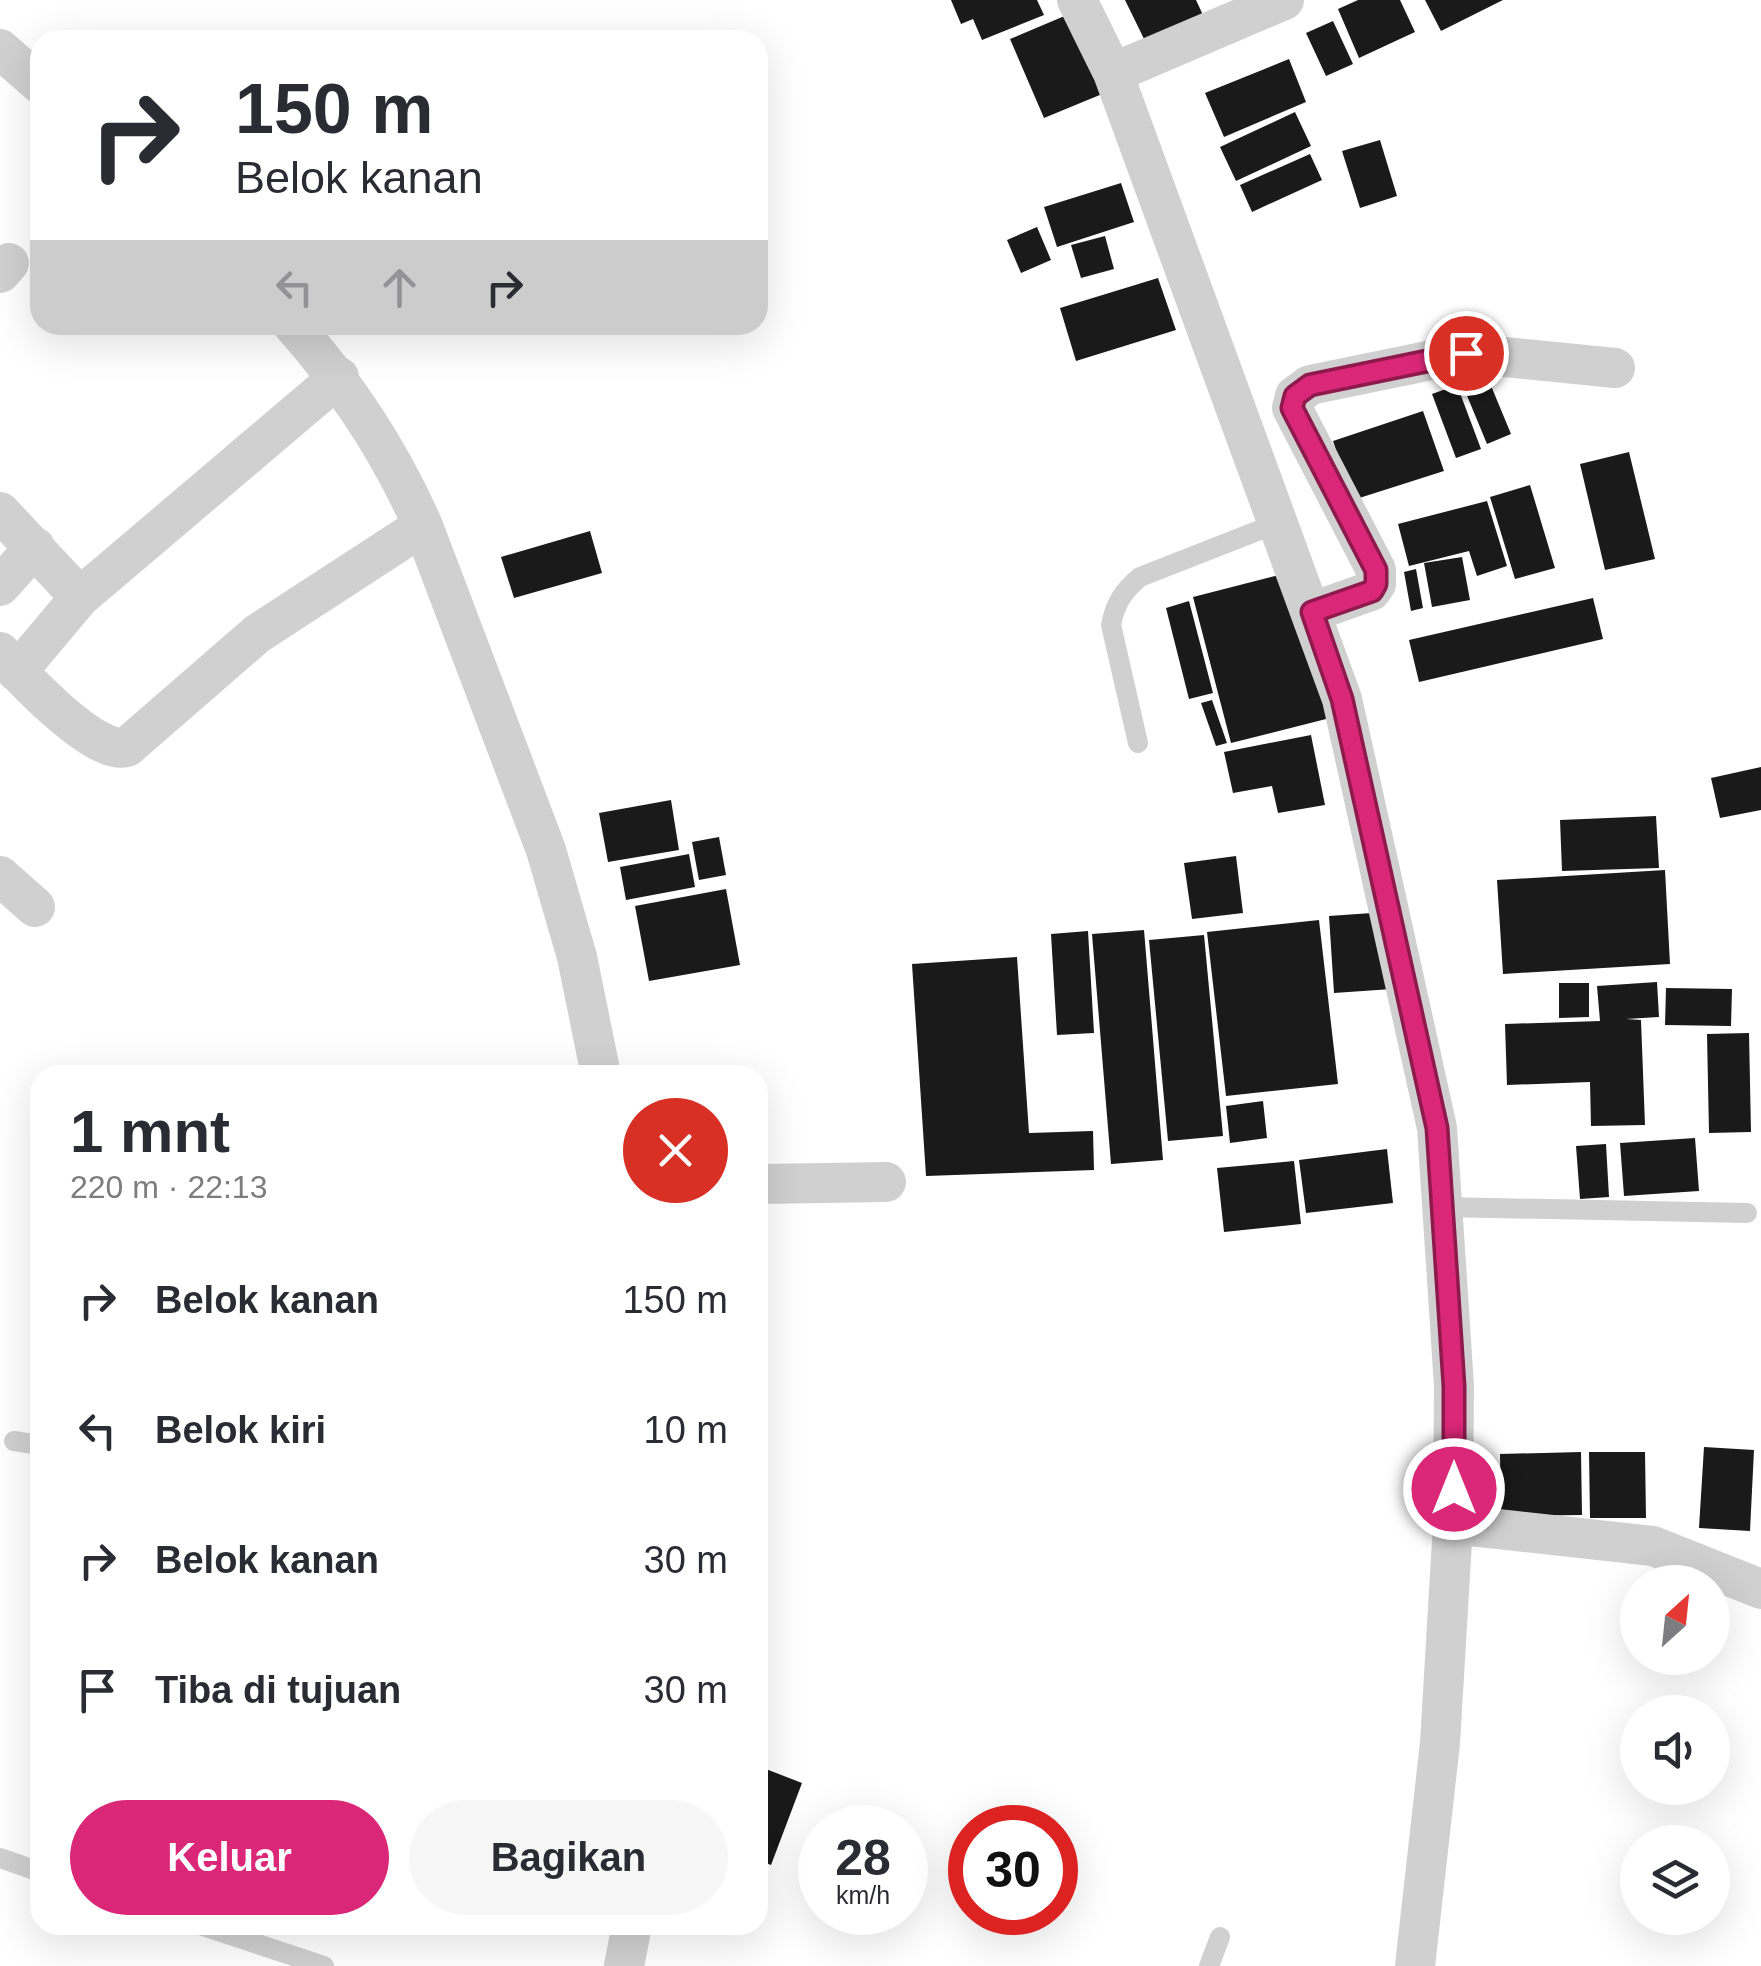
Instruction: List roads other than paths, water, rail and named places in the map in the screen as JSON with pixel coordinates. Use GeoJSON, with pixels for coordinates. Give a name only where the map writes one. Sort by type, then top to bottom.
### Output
{"type":"FeatureCollection","features":[{"type":"Feature","properties":{"kind":"street"},"geometry":{"type":"LineString","coordinates":[[1077,0],[1114,73],[1342,699],[1437,1128],[1454,1386],[1453,1524],[1440,1743],[1416,1966]]}},
{"type":"Feature","properties":{"kind":"street"},"geometry":{"type":"LineString","coordinates":[[1114,73],[1284,0]]}},
{"type":"Feature","properties":{"kind":"street"},"geometry":{"type":"LineString","coordinates":[[0,49],[30,75]]}},
{"type":"Feature","properties":{"kind":"street"},"geometry":{"type":"LineString","coordinates":[[302,335],[339,377],[401,477],[422,526],[546,850],[577,957],[599,1065]]}},
{"type":"Feature","properties":{"kind":"street"},"geometry":{"type":"LineString","coordinates":[[1312,612],[1372,591],[1376,570],[1292,408],[1295,396],[1310,385],[1466,353],[1615,368]]}},
{"type":"Feature","properties":{"kind":"street"},"geometry":{"type":"LineString","coordinates":[[339,377],[80,596],[9,662],[94,741],[114,750],[126,748],[258,634],[422,526]]}},
{"type":"Feature","properties":{"kind":"street"},"geometry":{"type":"LineString","coordinates":[[0,512],[80,596]]}},
{"type":"Feature","properties":{"kind":"street"},"geometry":{"type":"LineString","coordinates":[[0,586],[36,547]]}},
{"type":"Feature","properties":{"kind":"street"},"geometry":{"type":"LineString","coordinates":[[0,876],[35,908]]}},
{"type":"Feature","properties":{"kind":"street"},"geometry":{"type":"LineString","coordinates":[[768,1184],[886,1182]]}},
{"type":"Feature","properties":{"kind":"street"},"geometry":{"type":"LineString","coordinates":[[1453,1524],[1653,1546],[1761,1589]]}},
{"type":"Feature","properties":{"kind":"street"},"geometry":{"type":"LineString","coordinates":[[624,1966],[630,1935]]}},
{"type":"Feature","properties":{"kind":"lane"},"geometry":{"type":"LineString","coordinates":[[1138,743],[1111,625],[1114,608],[1126,589],[1140,577],[1280,522]]}},
{"type":"Feature","properties":{"kind":"lane"},"geometry":{"type":"LineString","coordinates":[[1442,1208],[1747,1213]]}},
{"type":"Feature","properties":{"kind":"lane"},"geometry":{"type":"LineString","coordinates":[[14,1441],[30,1443]]}},
{"type":"Feature","properties":{"kind":"lane"},"geometry":{"type":"LineString","coordinates":[[0,1858],[30,1868]]}},
{"type":"Feature","properties":{"kind":"lane"},"geometry":{"type":"LineString","coordinates":[[230,1935],[324,1966]]}},
{"type":"Feature","properties":{"kind":"lane"},"geometry":{"type":"LineString","coordinates":[[1210,1966],[1220,1937]]}}]}
